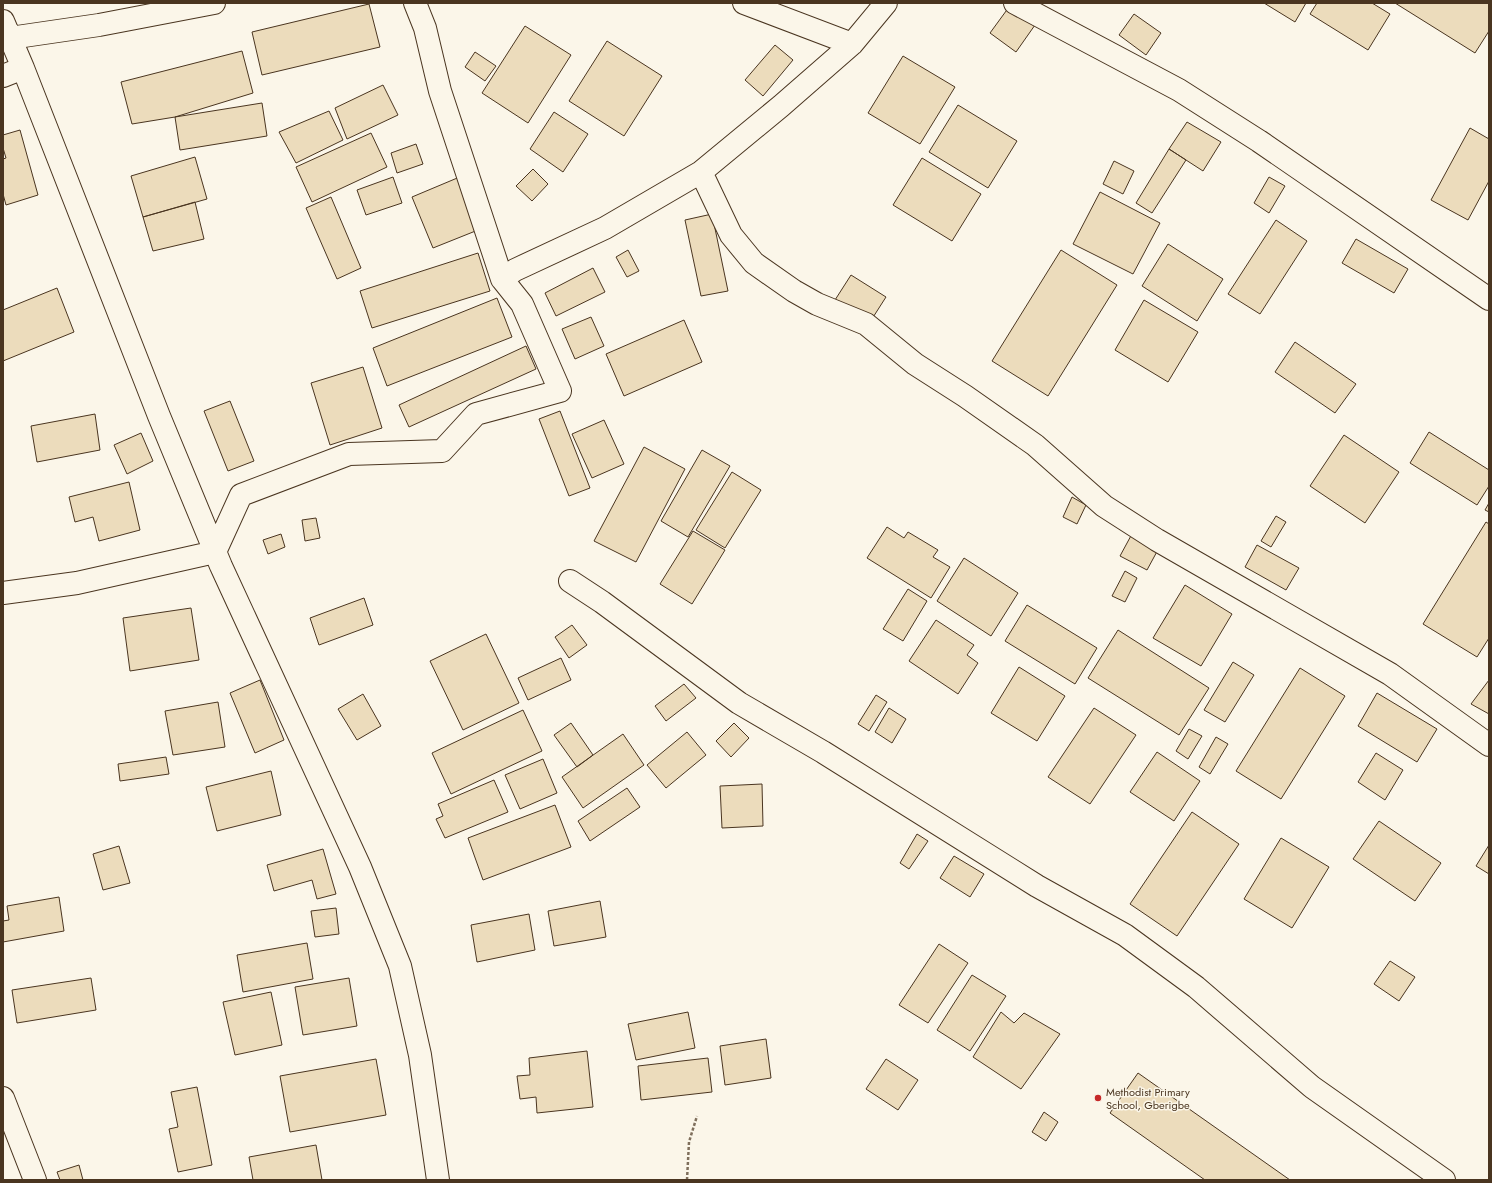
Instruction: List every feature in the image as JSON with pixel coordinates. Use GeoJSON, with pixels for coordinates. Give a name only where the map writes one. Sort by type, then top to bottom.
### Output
{"type":"FeatureCollection","features":[{"type":"Feature","properties":{"kind":"street"},"geometry":{"type":"LineString","coordinates":[[214,3],[99,25],[7,30],[156,409],[215,552],[360,867],[400,966],[420,1055],[438,1180]]}},
{"type":"Feature","properties":{"kind":"street"},"geometry":{"type":"LineString","coordinates":[[215,552],[241,495],[349,454],[442,451],[476,414],[560,391],[522,304],[502,280],[440,91],[425,28],[415,3]]}},
{"type":"Feature","properties":{"kind":"street"},"geometry":{"type":"LineString","coordinates":[[744,3],[852,44]]}},
{"type":"Feature","properties":{"kind":"street"},"geometry":{"type":"LineString","coordinates":[[502,280],[515,270],[605,228],[701,172],[781,106],[852,44],[886,3]]}},
{"type":"Feature","properties":{"kind":"street"},"geometry":{"type":"LineString","coordinates":[[1015,3],[1179,90],[1259,141],[1489,299]]}},
{"type":"Feature","properties":{"kind":"street"},"geometry":{"type":"LineString","coordinates":[[3,76],[23,68]]}},
{"type":"Feature","properties":{"kind":"street"},"geometry":{"type":"LineString","coordinates":[[701,172],[731,235],[754,263],[794,291],[817,304],[866,324],[914,364],[965,396],[1035,445],[1074,482],[1104,506],[1157,540],[1390,674],[1489,745]]}},
{"type":"Feature","properties":{"kind":"street"},"geometry":{"type":"LineString","coordinates":[[3,593],[77,583],[215,552]]}},
{"type":"Feature","properties":{"kind":"street"},"geometry":{"type":"LineString","coordinates":[[570,581],[602,602],[739,703],[823,752],[1037,886],[1125,935],[1196,987],[1312,1087],[1444,1180]]}},
{"type":"Feature","properties":{"kind":"street"},"geometry":{"type":"LineString","coordinates":[[3,1098],[35,1180]]}},
{"type":"Feature","properties":{"kind":"path"},"geometry":{"type":"LineString","coordinates":[[687,1180],[689,1142],[697,1116]]}},
{"type":"Feature","properties":{"kind":"building"},"geometry":{"type":"Polygon","coordinates":[[[1264,3],[1306,3],[1295,22],[1264,3]]]}},
{"type":"Feature","properties":{"kind":"building"},"geometry":{"type":"Polygon","coordinates":[[[1317,3],[1372,3],[1390,14],[1368,50],[1310,14],[1317,3]]]}},
{"type":"Feature","properties":{"kind":"building"},"geometry":{"type":"Polygon","coordinates":[[[1395,3],[1489,3],[1489,31],[1475,53],[1395,3]]]}},
{"type":"Feature","properties":{"kind":"building"},"geometry":{"type":"Polygon","coordinates":[[[369,4],[380,47],[262,75],[252,32],[369,4]]]}},
{"type":"Feature","properties":{"kind":"building"},"geometry":{"type":"Polygon","coordinates":[[[1009,7],[1035,25],[1016,52],[990,33],[1009,7]]]}},
{"type":"Feature","properties":{"kind":"building"},"geometry":{"type":"Polygon","coordinates":[[[1134,14],[1161,33],[1146,55],[1119,35],[1134,14]]]}},
{"type":"Feature","properties":{"kind":"building"},"geometry":{"type":"Polygon","coordinates":[[[525,26],[571,55],[528,123],[482,93],[525,26]]]}},
{"type":"Feature","properties":{"kind":"building"},"geometry":{"type":"Polygon","coordinates":[[[607,41],[662,76],[624,136],[569,101],[607,41]]]}},
{"type":"Feature","properties":{"kind":"building"},"geometry":{"type":"Polygon","coordinates":[[[775,45],[793,60],[763,96],[745,80],[775,45]]]}},
{"type":"Feature","properties":{"kind":"building"},"geometry":{"type":"Polygon","coordinates":[[[242,51],[253,93],[175,117],[132,124],[121,82],[242,51]]]}},
{"type":"Feature","properties":{"kind":"building"},"geometry":{"type":"Polygon","coordinates":[[[475,52],[496,66],[485,81],[465,67],[475,52]]]}},
{"type":"Feature","properties":{"kind":"building"},"geometry":{"type":"Polygon","coordinates":[[[903,56],[955,87],[920,144],[868,113],[903,56]]]}},
{"type":"Feature","properties":{"kind":"building"},"geometry":{"type":"Polygon","coordinates":[[[383,85],[398,115],[347,139],[335,108],[383,85]]]}},
{"type":"Feature","properties":{"kind":"building"},"geometry":{"type":"Polygon","coordinates":[[[262,103],[267,136],[180,150],[175,117],[262,103]]]}},
{"type":"Feature","properties":{"kind":"building"},"geometry":{"type":"Polygon","coordinates":[[[958,105],[1017,141],[988,188],[929,152],[958,105]]]}},
{"type":"Feature","properties":{"kind":"building"},"geometry":{"type":"Polygon","coordinates":[[[329,111],[343,140],[296,163],[279,132],[329,111]]]}},
{"type":"Feature","properties":{"kind":"building"},"geometry":{"type":"Polygon","coordinates":[[[554,112],[588,134],[563,172],[530,149],[554,112]]]}},
{"type":"Feature","properties":{"kind":"building"},"geometry":{"type":"Polygon","coordinates":[[[1187,122],[1221,142],[1203,171],[1169,149],[1187,122]]]}},
{"type":"Feature","properties":{"kind":"building"},"geometry":{"type":"Polygon","coordinates":[[[1470,128],[1489,139],[1489,181],[1468,220],[1431,200],[1470,128]]]}},
{"type":"Feature","properties":{"kind":"building"},"geometry":{"type":"Polygon","coordinates":[[[20,130],[38,195],[6,205],[3,194],[3,159],[6,158],[3,148],[3,135],[20,130]]]}},
{"type":"Feature","properties":{"kind":"building"},"geometry":{"type":"Polygon","coordinates":[[[371,133],[387,167],[312,202],[296,167],[371,133]]]}},
{"type":"Feature","properties":{"kind":"building"},"geometry":{"type":"Polygon","coordinates":[[[416,144],[423,164],[397,173],[391,153],[416,144]]]}},
{"type":"Feature","properties":{"kind":"building"},"geometry":{"type":"Polygon","coordinates":[[[1169,149],[1186,160],[1152,213],[1136,203],[1169,149]]]}},
{"type":"Feature","properties":{"kind":"building"},"geometry":{"type":"Polygon","coordinates":[[[195,157],[207,199],[143,217],[131,176],[195,157]]]}},
{"type":"Feature","properties":{"kind":"building"},"geometry":{"type":"Polygon","coordinates":[[[922,158],[981,194],[952,241],[893,205],[922,158]]]}},
{"type":"Feature","properties":{"kind":"building"},"geometry":{"type":"Polygon","coordinates":[[[1114,161],[1134,171],[1123,194],[1103,184],[1114,161]]]}},
{"type":"Feature","properties":{"kind":"building"},"geometry":{"type":"Polygon","coordinates":[[[533,169],[548,184],[532,201],[516,186],[533,169]]]}},
{"type":"Feature","properties":{"kind":"building"},"geometry":{"type":"Polygon","coordinates":[[[462,176],[483,228],[433,248],[412,197],[462,176]]]}},
{"type":"Feature","properties":{"kind":"building"},"geometry":{"type":"Polygon","coordinates":[[[393,177],[402,203],[366,215],[357,190],[393,177]]]}},
{"type":"Feature","properties":{"kind":"building"},"geometry":{"type":"Polygon","coordinates":[[[1269,177],[1285,186],[1269,213],[1254,203],[1269,177]]]}},
{"type":"Feature","properties":{"kind":"building"},"geometry":{"type":"Polygon","coordinates":[[[1100,192],[1160,223],[1133,274],[1073,244],[1100,192]]]}},
{"type":"Feature","properties":{"kind":"building"},"geometry":{"type":"Polygon","coordinates":[[[331,197],[361,268],[337,279],[306,208],[331,197]]]}},
{"type":"Feature","properties":{"kind":"building"},"geometry":{"type":"Polygon","coordinates":[[[195,202],[204,239],[153,251],[143,217],[195,202]]]}},
{"type":"Feature","properties":{"kind":"building"},"geometry":{"type":"Polygon","coordinates":[[[712,214],[728,291],[701,296],[685,220],[712,214]]]}},
{"type":"Feature","properties":{"kind":"building"},"geometry":{"type":"Polygon","coordinates":[[[1276,220],[1307,241],[1260,314],[1228,294],[1276,220]]]}},
{"type":"Feature","properties":{"kind":"building"},"geometry":{"type":"Polygon","coordinates":[[[1356,239],[1408,269],[1394,293],[1342,263],[1356,239]]]}},
{"type":"Feature","properties":{"kind":"building"},"geometry":{"type":"Polygon","coordinates":[[[1168,244],[1223,279],[1197,321],[1142,286],[1168,244]]]}},
{"type":"Feature","properties":{"kind":"building"},"geometry":{"type":"Polygon","coordinates":[[[628,250],[639,271],[627,277],[616,257],[628,250]]]}},
{"type":"Feature","properties":{"kind":"building"},"geometry":{"type":"Polygon","coordinates":[[[1061,250],[1117,285],[1048,396],[992,361],[1061,250]]]}},
{"type":"Feature","properties":{"kind":"building"},"geometry":{"type":"Polygon","coordinates":[[[478,253],[490,291],[372,328],[360,291],[478,253]]]}},
{"type":"Feature","properties":{"kind":"building"},"geometry":{"type":"Polygon","coordinates":[[[593,268],[605,292],[556,316],[545,293],[593,268]]]}},
{"type":"Feature","properties":{"kind":"building"},"geometry":{"type":"Polygon","coordinates":[[[851,275],[886,297],[870,322],[835,300],[851,275]]]}},
{"type":"Feature","properties":{"kind":"building"},"geometry":{"type":"Polygon","coordinates":[[[57,288],[74,332],[3,361],[3,310],[57,288]]]}},
{"type":"Feature","properties":{"kind":"building"},"geometry":{"type":"Polygon","coordinates":[[[497,298],[512,337],[387,386],[373,348],[497,298]]]}},
{"type":"Feature","properties":{"kind":"building"},"geometry":{"type":"Polygon","coordinates":[[[1144,300],[1198,332],[1168,382],[1115,350],[1144,300]]]}},
{"type":"Feature","properties":{"kind":"building"},"geometry":{"type":"Polygon","coordinates":[[[591,317],[604,346],[575,359],[562,329],[591,317]]]}},
{"type":"Feature","properties":{"kind":"building"},"geometry":{"type":"Polygon","coordinates":[[[684,320],[702,362],[624,396],[606,354],[684,320]]]}},
{"type":"Feature","properties":{"kind":"building"},"geometry":{"type":"Polygon","coordinates":[[[1295,342],[1356,384],[1335,413],[1275,372],[1295,342]]]}},
{"type":"Feature","properties":{"kind":"building"},"geometry":{"type":"Polygon","coordinates":[[[526,346],[536,369],[409,427],[399,405],[526,346]]]}},
{"type":"Feature","properties":{"kind":"building"},"geometry":{"type":"Polygon","coordinates":[[[363,367],[382,428],[330,445],[311,383],[363,367]]]}},
{"type":"Feature","properties":{"kind":"building"},"geometry":{"type":"Polygon","coordinates":[[[230,401],[254,461],[228,471],[204,411],[230,401]]]}},
{"type":"Feature","properties":{"kind":"building"},"geometry":{"type":"Polygon","coordinates":[[[560,411],[590,488],[569,496],[539,419],[560,411]]]}},
{"type":"Feature","properties":{"kind":"building"},"geometry":{"type":"Polygon","coordinates":[[[95,414],[100,450],[37,462],[31,426],[95,414]]]}},
{"type":"Feature","properties":{"kind":"building"},"geometry":{"type":"Polygon","coordinates":[[[604,420],[624,464],[592,478],[572,434],[604,420]]]}},
{"type":"Feature","properties":{"kind":"building"},"geometry":{"type":"Polygon","coordinates":[[[1429,432],[1489,470],[1489,486],[1477,505],[1410,463],[1429,432]]]}},
{"type":"Feature","properties":{"kind":"building"},"geometry":{"type":"Polygon","coordinates":[[[141,433],[153,461],[127,474],[114,445],[141,433]]]}},
{"type":"Feature","properties":{"kind":"building"},"geometry":{"type":"Polygon","coordinates":[[[1344,435],[1399,472],[1365,523],[1310,486],[1344,435]]]}},
{"type":"Feature","properties":{"kind":"building"},"geometry":{"type":"Polygon","coordinates":[[[644,447],[685,469],[636,562],[594,541],[644,447]]]}},
{"type":"Feature","properties":{"kind":"building"},"geometry":{"type":"Polygon","coordinates":[[[702,450],[730,466],[688,537],[661,521],[702,450]]]}},
{"type":"Feature","properties":{"kind":"building"},"geometry":{"type":"Polygon","coordinates":[[[732,472],[761,490],[725,548],[696,530],[732,472]]]}},
{"type":"Feature","properties":{"kind":"building"},"geometry":{"type":"Polygon","coordinates":[[[129,482],[140,530],[99,541],[93,517],[75,522],[69,497],[129,482]]]}},
{"type":"Feature","properties":{"kind":"building"},"geometry":{"type":"Polygon","coordinates":[[[1072,497],[1086,505],[1077,524],[1063,517],[1072,497]]]}},
{"type":"Feature","properties":{"kind":"building"},"geometry":{"type":"Polygon","coordinates":[[[1489,503],[1489,512],[1485,510],[1489,503]]]}},
{"type":"Feature","properties":{"kind":"building"},"geometry":{"type":"Polygon","coordinates":[[[1276,516],[1286,522],[1271,547],[1261,541],[1276,516]]]}},
{"type":"Feature","properties":{"kind":"building"},"geometry":{"type":"Polygon","coordinates":[[[316,518],[320,538],[305,541],[302,520],[316,518]]]}},
{"type":"Feature","properties":{"kind":"building"},"geometry":{"type":"Polygon","coordinates":[[[1486,522],[1489,524],[1489,638],[1477,657],[1423,624],[1486,522]]]}},
{"type":"Feature","properties":{"kind":"building"},"geometry":{"type":"Polygon","coordinates":[[[887,527],[904,538],[908,532],[938,550],[933,557],[950,567],[931,598],[867,558],[887,527]]]}},
{"type":"Feature","properties":{"kind":"building"},"geometry":{"type":"Polygon","coordinates":[[[693,531],[725,550],[692,604],[660,584],[693,531]]]}},
{"type":"Feature","properties":{"kind":"building"},"geometry":{"type":"Polygon","coordinates":[[[1133,532],[1160,546],[1147,570],[1120,556],[1133,532]]]}},
{"type":"Feature","properties":{"kind":"building"},"geometry":{"type":"Polygon","coordinates":[[[281,534],[285,547],[268,554],[263,540],[281,534]]]}},
{"type":"Feature","properties":{"kind":"building"},"geometry":{"type":"Polygon","coordinates":[[[1257,545],[1299,568],[1286,590],[1245,567],[1257,545]]]}},
{"type":"Feature","properties":{"kind":"building"},"geometry":{"type":"Polygon","coordinates":[[[964,558],[1018,593],[991,636],[937,601],[964,558]]]}},
{"type":"Feature","properties":{"kind":"building"},"geometry":{"type":"Polygon","coordinates":[[[1125,571],[1137,578],[1125,602],[1112,596],[1125,571]]]}},
{"type":"Feature","properties":{"kind":"building"},"geometry":{"type":"Polygon","coordinates":[[[1185,585],[1232,614],[1201,666],[1153,638],[1185,585]]]}},
{"type":"Feature","properties":{"kind":"building"},"geometry":{"type":"Polygon","coordinates":[[[908,589],[927,601],[903,641],[883,629],[908,589]]]}},
{"type":"Feature","properties":{"kind":"building"},"geometry":{"type":"Polygon","coordinates":[[[364,598],[373,625],[319,645],[310,618],[364,598]]]}},
{"type":"Feature","properties":{"kind":"building"},"geometry":{"type":"Polygon","coordinates":[[[1027,605],[1097,648],[1075,684],[1005,641],[1027,605]]]}},
{"type":"Feature","properties":{"kind":"building"},"geometry":{"type":"Polygon","coordinates":[[[191,608],[199,660],[130,671],[123,618],[191,608]]]}},
{"type":"Feature","properties":{"kind":"building"},"geometry":{"type":"Polygon","coordinates":[[[936,620],[974,645],[967,655],[978,663],[958,694],[909,661],[936,620]]]}},
{"type":"Feature","properties":{"kind":"building"},"geometry":{"type":"Polygon","coordinates":[[[572,625],[587,645],[569,658],[555,637],[572,625]]]}},
{"type":"Feature","properties":{"kind":"building"},"geometry":{"type":"Polygon","coordinates":[[[1118,630],[1209,688],[1179,735],[1088,678],[1118,630]]]}},
{"type":"Feature","properties":{"kind":"building"},"geometry":{"type":"Polygon","coordinates":[[[486,634],[519,703],[463,730],[430,661],[486,634]]]}},
{"type":"Feature","properties":{"kind":"building"},"geometry":{"type":"Polygon","coordinates":[[[561,658],[571,680],[528,700],[518,678],[561,658]]]}},
{"type":"Feature","properties":{"kind":"building"},"geometry":{"type":"Polygon","coordinates":[[[1233,662],[1254,675],[1225,722],[1204,710],[1233,662]]]}},
{"type":"Feature","properties":{"kind":"building"},"geometry":{"type":"Polygon","coordinates":[[[1019,667],[1065,696],[1037,741],[991,713],[1019,667]]]}},
{"type":"Feature","properties":{"kind":"building"},"geometry":{"type":"Polygon","coordinates":[[[1300,668],[1345,696],[1281,799],[1236,771],[1300,668]]]}},
{"type":"Feature","properties":{"kind":"building"},"geometry":{"type":"Polygon","coordinates":[[[260,680],[284,740],[255,753],[230,693],[260,680]]]}},
{"type":"Feature","properties":{"kind":"building"},"geometry":{"type":"Polygon","coordinates":[[[1489,680],[1489,714],[1471,704],[1489,680]]]}},
{"type":"Feature","properties":{"kind":"building"},"geometry":{"type":"Polygon","coordinates":[[[684,684],[696,698],[666,721],[655,706],[684,684]]]}},
{"type":"Feature","properties":{"kind":"building"},"geometry":{"type":"Polygon","coordinates":[[[1377,693],[1437,729],[1417,762],[1358,726],[1377,693]]]}},
{"type":"Feature","properties":{"kind":"building"},"geometry":{"type":"Polygon","coordinates":[[[363,694],[381,726],[357,740],[338,709],[363,694]]]}},
{"type":"Feature","properties":{"kind":"building"},"geometry":{"type":"Polygon","coordinates":[[[876,695],[887,702],[869,731],[858,724],[876,695]]]}},
{"type":"Feature","properties":{"kind":"building"},"geometry":{"type":"Polygon","coordinates":[[[218,702],[225,747],[173,755],[165,711],[218,702]]]}},
{"type":"Feature","properties":{"kind":"building"},"geometry":{"type":"Polygon","coordinates":[[[889,708],[906,719],[892,743],[875,732],[889,708]]]}},
{"type":"Feature","properties":{"kind":"building"},"geometry":{"type":"Polygon","coordinates":[[[1094,708],[1136,735],[1090,804],[1048,777],[1094,708]]]}},
{"type":"Feature","properties":{"kind":"building"},"geometry":{"type":"Polygon","coordinates":[[[523,710],[542,751],[451,794],[432,753],[523,710]]]}},
{"type":"Feature","properties":{"kind":"building"},"geometry":{"type":"Polygon","coordinates":[[[571,723],[593,755],[577,767],[554,735],[571,723]]]}},
{"type":"Feature","properties":{"kind":"building"},"geometry":{"type":"Polygon","coordinates":[[[734,723],[749,738],[731,757],[716,741],[734,723]]]}},
{"type":"Feature","properties":{"kind":"building"},"geometry":{"type":"Polygon","coordinates":[[[1189,729],[1202,736],[1188,759],[1176,751],[1189,729]]]}},
{"type":"Feature","properties":{"kind":"building"},"geometry":{"type":"Polygon","coordinates":[[[687,732],[706,755],[666,788],[647,765],[687,732]]]}},
{"type":"Feature","properties":{"kind":"building"},"geometry":{"type":"Polygon","coordinates":[[[623,734],[644,765],[583,808],[562,777],[623,734]]]}},
{"type":"Feature","properties":{"kind":"building"},"geometry":{"type":"Polygon","coordinates":[[[1216,737],[1228,744],[1210,774],[1199,767],[1216,737]]]}},
{"type":"Feature","properties":{"kind":"building"},"geometry":{"type":"Polygon","coordinates":[[[1157,752],[1200,781],[1174,821],[1130,792],[1157,752]]]}},
{"type":"Feature","properties":{"kind":"building"},"geometry":{"type":"Polygon","coordinates":[[[1376,753],[1403,770],[1385,800],[1358,782],[1376,753]]]}},
{"type":"Feature","properties":{"kind":"building"},"geometry":{"type":"Polygon","coordinates":[[[166,757],[169,774],[120,781],[118,764],[166,757]]]}},
{"type":"Feature","properties":{"kind":"building"},"geometry":{"type":"Polygon","coordinates":[[[543,759],[557,793],[520,809],[505,775],[543,759]]]}},
{"type":"Feature","properties":{"kind":"building"},"geometry":{"type":"Polygon","coordinates":[[[271,771],[281,815],[217,831],[206,787],[271,771]]]}},
{"type":"Feature","properties":{"kind":"building"},"geometry":{"type":"Polygon","coordinates":[[[494,780],[508,812],[445,838],[436,819],[443,816],[438,804],[494,780]]]}},
{"type":"Feature","properties":{"kind":"building"},"geometry":{"type":"Polygon","coordinates":[[[762,784],[763,826],[722,828],[720,786],[762,784]]]}},
{"type":"Feature","properties":{"kind":"building"},"geometry":{"type":"Polygon","coordinates":[[[627,788],[640,807],[590,841],[578,821],[627,788]]]}},
{"type":"Feature","properties":{"kind":"building"},"geometry":{"type":"Polygon","coordinates":[[[555,805],[571,847],[483,880],[468,838],[555,805]]]}},
{"type":"Feature","properties":{"kind":"building"},"geometry":{"type":"Polygon","coordinates":[[[1192,812],[1239,844],[1177,936],[1130,904],[1192,812]]]}},
{"type":"Feature","properties":{"kind":"building"},"geometry":{"type":"Polygon","coordinates":[[[1379,821],[1441,863],[1415,901],[1353,859],[1379,821]]]}},
{"type":"Feature","properties":{"kind":"building"},"geometry":{"type":"Polygon","coordinates":[[[917,834],[928,841],[909,869],[900,863],[917,834]]]}},
{"type":"Feature","properties":{"kind":"building"},"geometry":{"type":"Polygon","coordinates":[[[1281,838],[1329,867],[1292,928],[1244,899],[1281,838]]]}},
{"type":"Feature","properties":{"kind":"building"},"geometry":{"type":"Polygon","coordinates":[[[1489,845],[1489,874],[1476,866],[1489,845]]]}},
{"type":"Feature","properties":{"kind":"building"},"geometry":{"type":"Polygon","coordinates":[[[119,846],[130,883],[103,890],[93,854],[119,846]]]}},
{"type":"Feature","properties":{"kind":"building"},"geometry":{"type":"Polygon","coordinates":[[[323,849],[336,894],[317,899],[312,880],[274,891],[267,865],[323,849]]]}},
{"type":"Feature","properties":{"kind":"building"},"geometry":{"type":"Polygon","coordinates":[[[954,856],[984,874],[970,897],[940,878],[954,856]]]}},
{"type":"Feature","properties":{"kind":"building"},"geometry":{"type":"Polygon","coordinates":[[[59,897],[64,931],[3,942],[3,921],[9,920],[7,906],[59,897]]]}},
{"type":"Feature","properties":{"kind":"building"},"geometry":{"type":"Polygon","coordinates":[[[600,901],[606,937],[554,946],[548,911],[600,901]]]}},
{"type":"Feature","properties":{"kind":"building"},"geometry":{"type":"Polygon","coordinates":[[[336,908],[339,934],[315,937],[311,911],[336,908]]]}},
{"type":"Feature","properties":{"kind":"building"},"geometry":{"type":"Polygon","coordinates":[[[529,914],[535,950],[477,962],[471,925],[529,914]]]}},
{"type":"Feature","properties":{"kind":"building"},"geometry":{"type":"Polygon","coordinates":[[[307,943],[313,979],[243,992],[237,955],[307,943]]]}},
{"type":"Feature","properties":{"kind":"building"},"geometry":{"type":"Polygon","coordinates":[[[939,944],[968,963],[928,1023],[899,1005],[939,944]]]}},
{"type":"Feature","properties":{"kind":"building"},"geometry":{"type":"Polygon","coordinates":[[[1390,961],[1415,977],[1399,1001],[1374,984],[1390,961]]]}},
{"type":"Feature","properties":{"kind":"building"},"geometry":{"type":"Polygon","coordinates":[[[972,975],[1006,996],[970,1051],[937,1030],[972,975]]]}},
{"type":"Feature","properties":{"kind":"building"},"geometry":{"type":"Polygon","coordinates":[[[91,978],[96,1010],[17,1023],[12,990],[91,978]]]}},
{"type":"Feature","properties":{"kind":"building"},"geometry":{"type":"Polygon","coordinates":[[[349,978],[357,1026],[303,1035],[295,987],[349,978]]]}},
{"type":"Feature","properties":{"kind":"building"},"geometry":{"type":"Polygon","coordinates":[[[271,992],[282,1045],[235,1055],[223,1002],[271,992]]]}},
{"type":"Feature","properties":{"kind":"building"},"geometry":{"type":"Polygon","coordinates":[[[688,1012],[695,1048],[636,1060],[628,1024],[688,1012]]]}},
{"type":"Feature","properties":{"kind":"building"},"geometry":{"type":"Polygon","coordinates":[[[1001,1012],[1014,1023],[1024,1013],[1060,1034],[1021,1089],[973,1057],[1001,1012]]]}},
{"type":"Feature","properties":{"kind":"building"},"geometry":{"type":"Polygon","coordinates":[[[766,1039],[771,1078],[725,1085],[720,1046],[766,1039]]]}},
{"type":"Feature","properties":{"kind":"building"},"geometry":{"type":"Polygon","coordinates":[[[587,1051],[593,1107],[537,1113],[536,1097],[520,1099],[517,1076],[530,1075],[529,1058],[587,1051]]]}},
{"type":"Feature","properties":{"kind":"building"},"geometry":{"type":"Polygon","coordinates":[[[708,1058],[712,1092],[641,1100],[638,1066],[708,1058]]]}},
{"type":"Feature","properties":{"kind":"building"},"geometry":{"type":"Polygon","coordinates":[[[376,1059],[386,1115],[290,1132],[280,1076],[376,1059]]]}},
{"type":"Feature","properties":{"kind":"building"},"geometry":{"type":"Polygon","coordinates":[[[886,1059],[918,1080],[898,1110],[866,1089],[886,1059]]]}},
{"type":"Feature","properties":{"kind":"building"},"geometry":{"type":"Polygon","coordinates":[[[1138,1073],[1290,1180],[1205,1180],[1110,1113],[1138,1073]]]}},
{"type":"Feature","properties":{"kind":"building"},"geometry":{"type":"Polygon","coordinates":[[[197,1087],[212,1165],[178,1172],[169,1129],[178,1127],[171,1092],[197,1087]]]}},
{"type":"Feature","properties":{"kind":"building"},"geometry":{"type":"Polygon","coordinates":[[[1044,1112],[1058,1122],[1046,1141],[1032,1132],[1044,1112]]]}},
{"type":"Feature","properties":{"kind":"building"},"geometry":{"type":"Polygon","coordinates":[[[316,1145],[322,1180],[253,1180],[249,1157],[316,1145]]]}},
{"type":"Feature","properties":{"kind":"building"},"geometry":{"type":"Polygon","coordinates":[[[79,1165],[83,1180],[60,1180],[57,1172],[79,1165]]]}},
{"type":"Feature","properties":{"kind":"place","name":"Methodist Primary School, Gberigbe"},"geometry":{"type":"Point","coordinates":[1098,1098]}}]}
